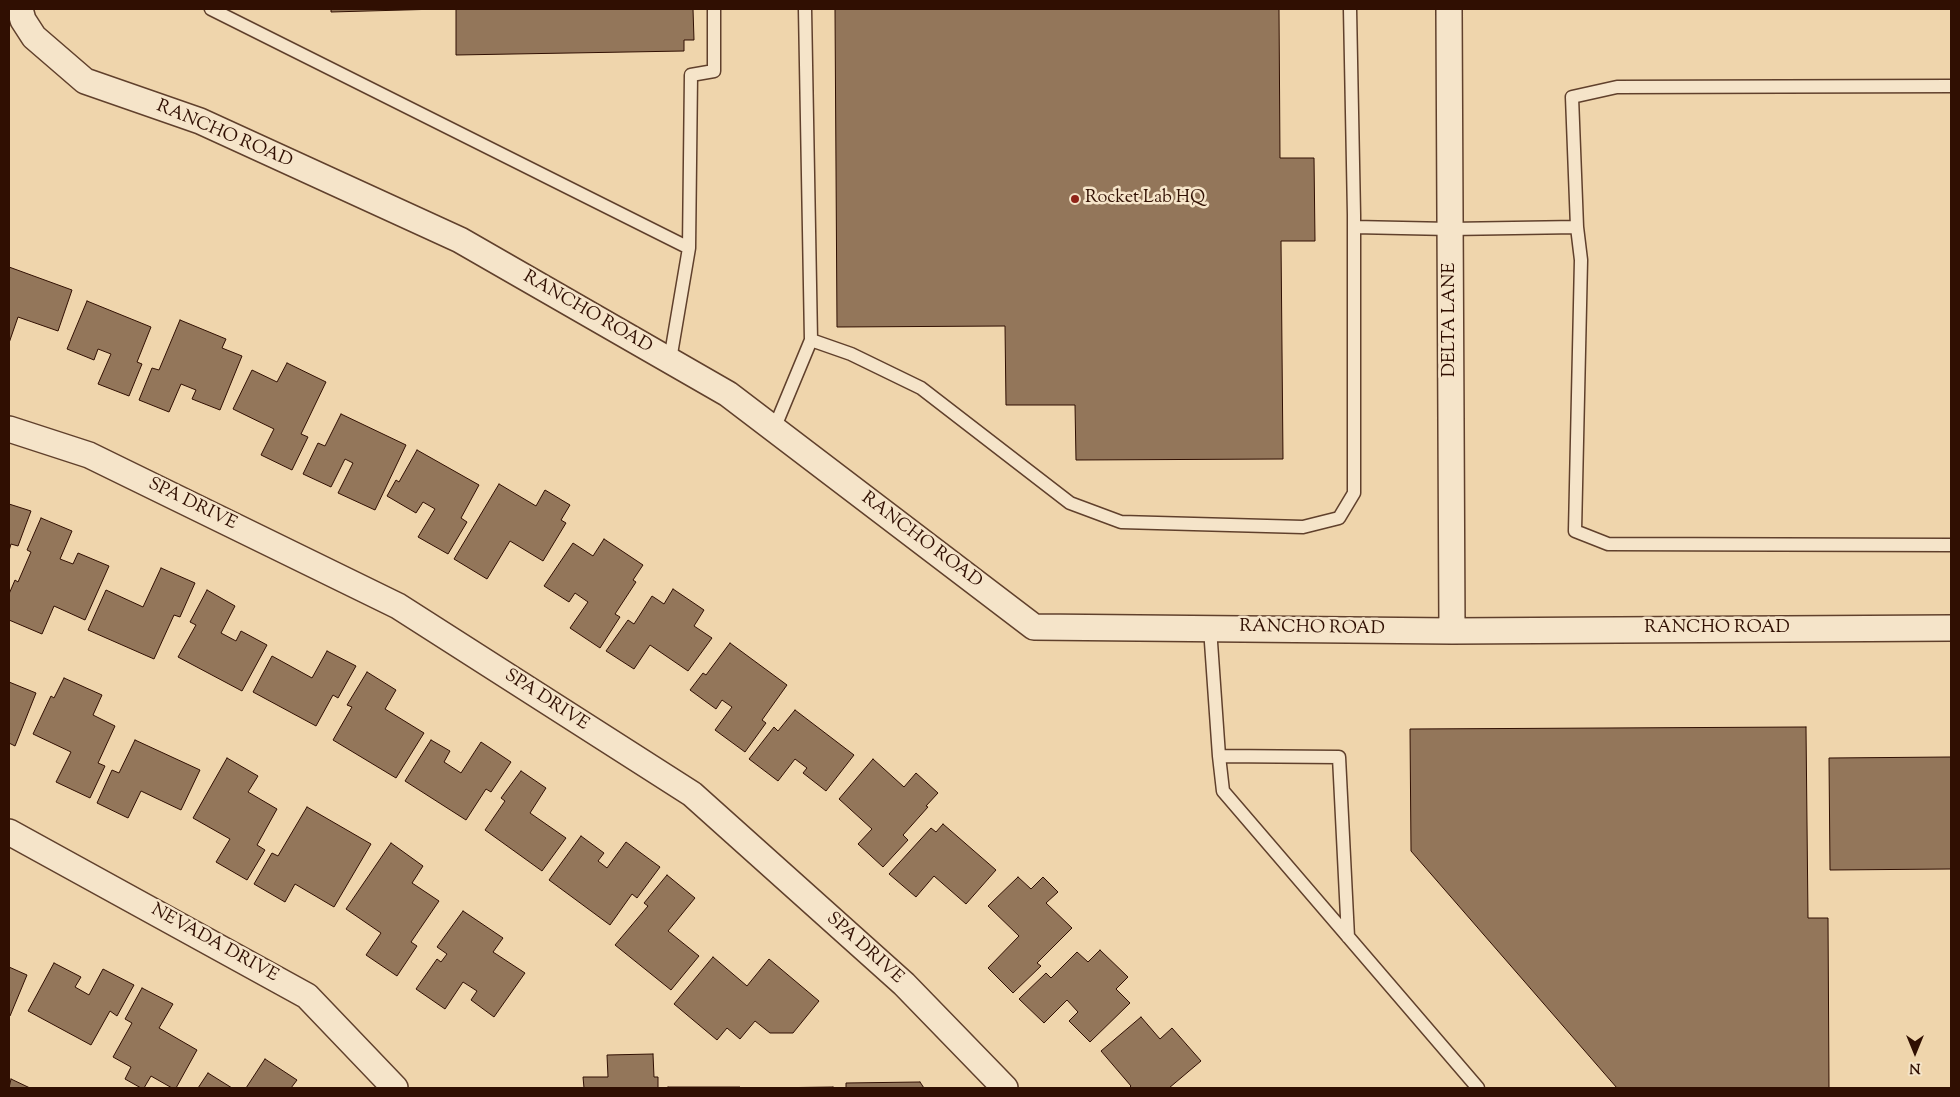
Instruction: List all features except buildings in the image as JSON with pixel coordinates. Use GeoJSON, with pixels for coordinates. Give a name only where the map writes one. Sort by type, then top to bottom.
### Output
{"type":"FeatureCollection","features":[{"type":"Feature","properties":{"kind":"street","name":"DELTA LANE"},"geometry":{"type":"LineString","coordinates":[[1449,9],[1452,631]]}},
{"type":"Feature","properties":{"kind":"street","name":"RANCHO ROAD"},"geometry":{"type":"LineString","coordinates":[[17,15],[34,37],[84,81],[200,121],[460,240],[728,394],[1034,626],[1452,631],[1951,628]]}},
{"type":"Feature","properties":{"kind":"street","name":"SPA DRIVE"},"geometry":{"type":"LineString","coordinates":[[9,429],[90,456],[398,606],[692,794],[904,984],[1005,1088]]}},
{"type":"Feature","properties":{"kind":"street","name":"NEVADA DRIVE"},"geometry":{"type":"LineString","coordinates":[[9,832],[307,996],[395,1088]]}},
{"type":"Feature","properties":{"kind":"lane"},"geometry":{"type":"LineString","coordinates":[[211,9],[689,248]]}},
{"type":"Feature","properties":{"kind":"lane"},"geometry":{"type":"LineString","coordinates":[[670,360],[689,248],[691,75],[714,71],[714,9]]}},
{"type":"Feature","properties":{"kind":"lane"},"geometry":{"type":"LineString","coordinates":[[774,428],[811,340],[805,9]]}},
{"type":"Feature","properties":{"kind":"lane"},"geometry":{"type":"LineString","coordinates":[[811,340],[851,354],[921,388],[1070,503],[1120,522],[1303,527],[1339,518],[1354,493],[1354,227],[1350,9]]}},
{"type":"Feature","properties":{"kind":"lane"},"geometry":{"type":"LineString","coordinates":[[1951,86],[1617,87],[1572,97],[1577,227],[1581,260],[1575,531],[1608,544],[1951,545]]}},
{"type":"Feature","properties":{"kind":"lane"},"geometry":{"type":"LineString","coordinates":[[1354,227],[1450,229],[1577,227]]}},
{"type":"Feature","properties":{"kind":"lane"},"geometry":{"type":"LineString","coordinates":[[1210,628],[1218,756],[1223,791],[1478,1088]]}},
{"type":"Feature","properties":{"kind":"lane"},"geometry":{"type":"LineString","coordinates":[[1218,756],[1338,757],[1348,937]]}},
{"type":"Feature","properties":{"kind":"place","name":"Rocket Lab HQ"},"geometry":{"type":"Point","coordinates":[1075,199]}}]}
